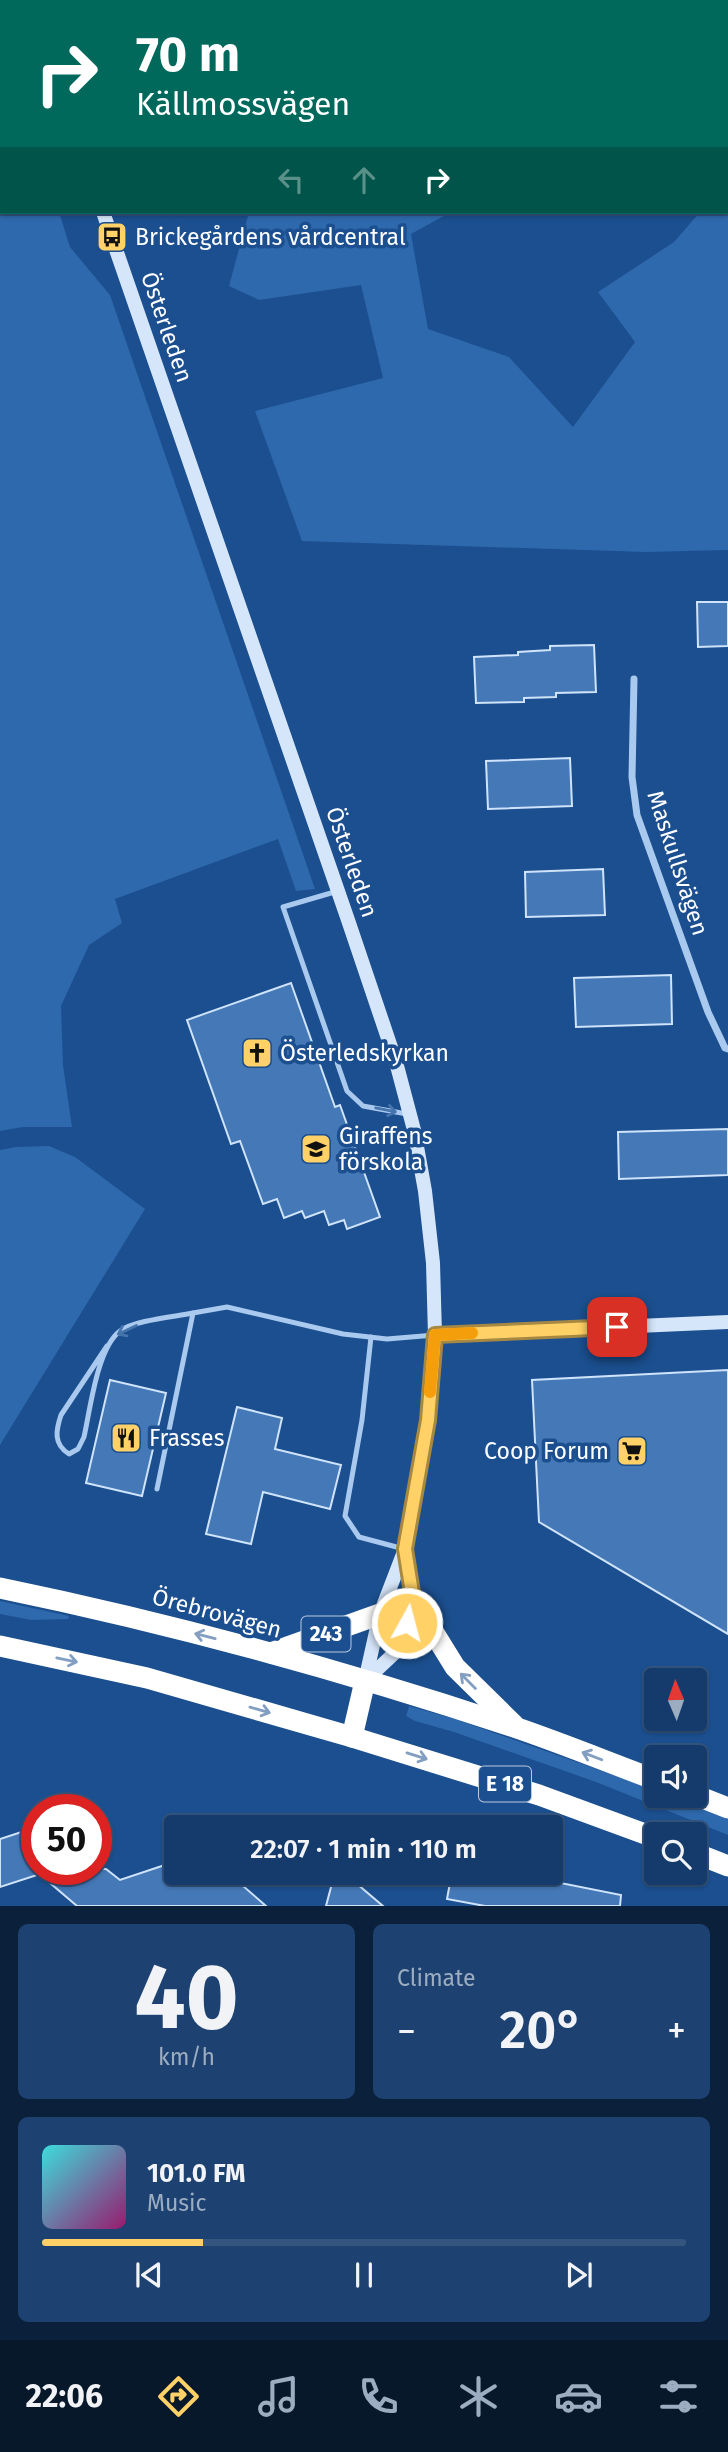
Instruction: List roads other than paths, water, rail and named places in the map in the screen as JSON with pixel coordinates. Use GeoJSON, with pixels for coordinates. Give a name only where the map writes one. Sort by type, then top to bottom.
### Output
{"type":"FeatureCollection","features":[{"type":"Feature","properties":{"kind":"highway","name":"Örebrovägen"},"geometry":{"type":"LineString","coordinates":[[0,1588],[78,1604],[271,1653],[518,1728],[644,1775]]}},
{"type":"Feature","properties":{"kind":"highway"},"geometry":{"type":"LineString","coordinates":[[413,1599],[455,1667],[518,1728]]}},
{"type":"Feature","properties":{"kind":"highway","name":"243"},"geometry":{"type":"LineString","coordinates":[[271,1653],[380,1614]]}},
{"type":"Feature","properties":{"kind":"highway","name":"E 18"},"geometry":{"type":"LineString","coordinates":[[0,1646],[147,1678],[352,1737],[539,1795],[644,1834]]}},
{"type":"Feature","properties":{"kind":"highway","name":"243"},"geometry":{"type":"LineString","coordinates":[[352,1737],[365,1681]]}},
{"type":"Feature","properties":{"kind":"highway"},"geometry":{"type":"LineString","coordinates":[[707,1800],[728,1808]]}},
{"type":"Feature","properties":{"kind":"highway"},"geometry":{"type":"LineString","coordinates":[[707,1858],[728,1866]]}},
{"type":"Feature","properties":{"kind":"main road","name":"Österleden"},"geometry":{"type":"LineString","coordinates":[[104,214],[396,1062],[425,1191],[433,1264],[435,1335],[428,1420],[405,1549],[380,1614],[365,1681]]}},
{"type":"Feature","properties":{"kind":"main road"},"geometry":{"type":"LineString","coordinates":[[435,1335],[728,1322]]}},
{"type":"Feature","properties":{"kind":"main road","name":"Österleden"},"geometry":{"type":"LineString","coordinates":[[365,1681],[401,1647],[413,1599],[405,1549]]}},
{"type":"Feature","properties":{"kind":"street","name":"Maskullsvägen"},"geometry":{"type":"LineString","coordinates":[[634,679],[632,776],[637,815],[708,1012],[725,1048],[728,1049]]}},
{"type":"Feature","properties":{"kind":"lane"},"geometry":{"type":"LineString","coordinates":[[338,891],[283,906],[347,1091],[363,1106],[410,1115]]}},
{"type":"Feature","properties":{"kind":"lane"},"geometry":{"type":"LineString","coordinates":[[107,1346],[84,1437],[78,1449],[69,1454],[61,1449],[56,1439],[61,1415],[107,1346],[119,1331],[134,1325],[227,1307],[343,1334],[387,1339],[435,1335]]}},
{"type":"Feature","properties":{"kind":"lane"},"geometry":{"type":"LineString","coordinates":[[157,1489],[193,1313]]}},
{"type":"Feature","properties":{"kind":"lane"},"geometry":{"type":"LineString","coordinates":[[371,1337],[362,1420],[345,1516],[359,1537],[405,1549]]}},
{"type":"Feature","properties":{"kind":"place","name":"Brickegårdens vårdcentral"},"geometry":{"type":"Point","coordinates":[112,237]}},
{"type":"Feature","properties":{"kind":"place","name":"Österledskyrkan"},"geometry":{"type":"Point","coordinates":[257,1053]}},
{"type":"Feature","properties":{"kind":"place","name":"Giraffens förskola"},"geometry":{"type":"Point","coordinates":[316,1149]}},
{"type":"Feature","properties":{"kind":"place","name":"Frasses"},"geometry":{"type":"Point","coordinates":[126,1438]}},
{"type":"Feature","properties":{"kind":"place","name":"Coop Forum"},"geometry":{"type":"Point","coordinates":[632,1451]}}]}
